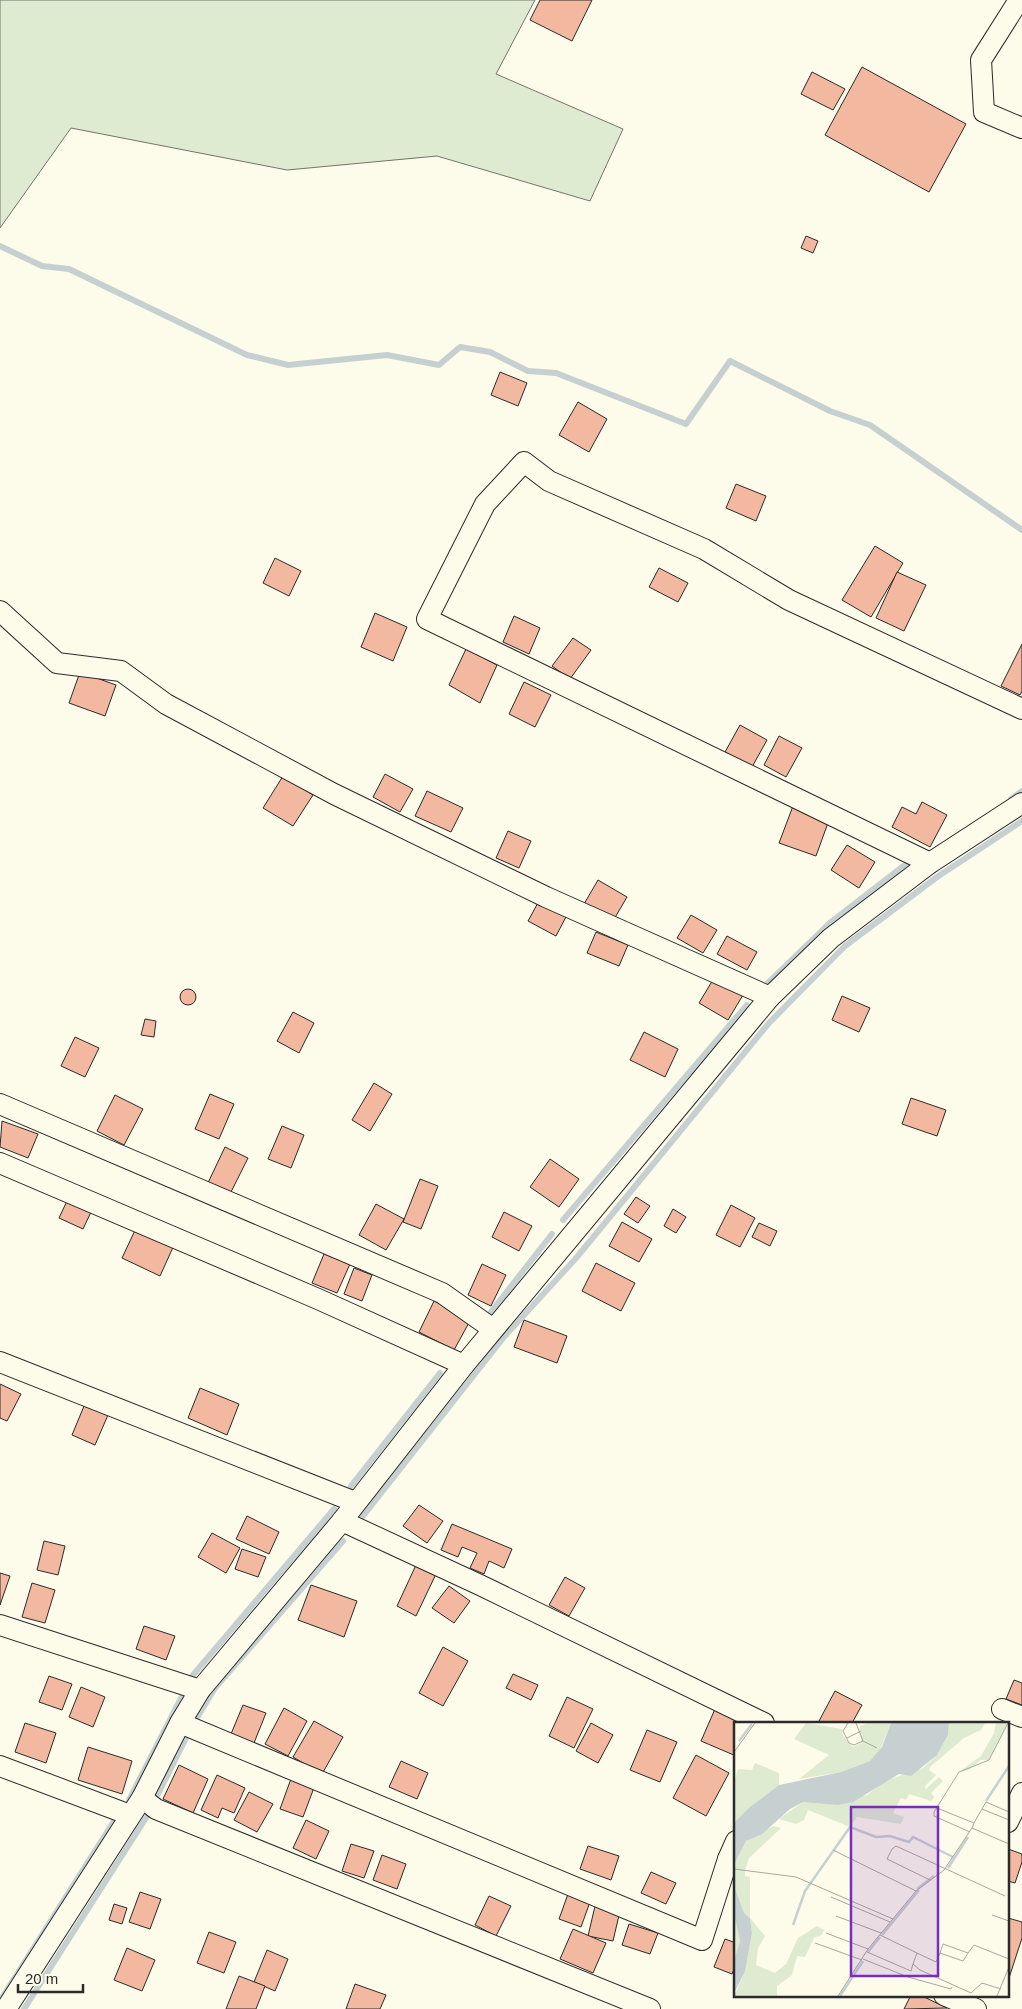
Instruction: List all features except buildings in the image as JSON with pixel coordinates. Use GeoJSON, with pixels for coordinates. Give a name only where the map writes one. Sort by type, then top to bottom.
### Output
{"type":"FeatureCollection","features":[{"type":"Feature","properties":{"kind":"street"},"geometry":{"type":"LineString","coordinates":[[1017,9],[981,60],[984,112],[1022,128]]}},
{"type":"Feature","properties":{"kind":"street"},"geometry":{"type":"LineString","coordinates":[[930,863],[427,619],[485,504],[524,462],[549,481],[704,549],[789,600],[892,650],[1022,709]]}},
{"type":"Feature","properties":{"kind":"street"},"geometry":{"type":"LineString","coordinates":[[0,611],[57,663],[121,671],[166,704],[334,794],[546,897],[770,997]]}},
{"type":"Feature","properties":{"kind":"street"},"geometry":{"type":"LineString","coordinates":[[6,2009],[142,1798],[180,1722],[200,1690],[342,1521],[355,1502],[493,1329],[770,997],[831,938],[930,863],[1022,803]]}},
{"type":"Feature","properties":{"kind":"street"},"geometry":{"type":"LineString","coordinates":[[0,1104],[442,1293],[493,1329]]}},
{"type":"Feature","properties":{"kind":"street"},"geometry":{"type":"LineString","coordinates":[[0,1163],[464,1365]]}},
{"type":"Feature","properties":{"kind":"street"},"geometry":{"type":"LineString","coordinates":[[0,1362],[355,1502]]}},
{"type":"Feature","properties":{"kind":"street"},"geometry":{"type":"LineString","coordinates":[[342,1521],[480,1585],[762,1722]]}},
{"type":"Feature","properties":{"kind":"street"},"geometry":{"type":"LineString","coordinates":[[0,1625],[200,1690]]}},
{"type":"Feature","properties":{"kind":"street"},"geometry":{"type":"LineString","coordinates":[[1002,1709],[1022,1717]]}},
{"type":"Feature","properties":{"kind":"street"},"geometry":{"type":"LineString","coordinates":[[180,1722],[702,1940],[732,1862]]}},
{"type":"Feature","properties":{"kind":"street"},"geometry":{"type":"LineString","coordinates":[[0,1766],[130,1815]]}},
{"type":"Feature","properties":{"kind":"street"},"geometry":{"type":"LineString","coordinates":[[1010,1818],[1022,1793]]}},
{"type":"Feature","properties":{"kind":"street"},"geometry":{"type":"LineString","coordinates":[[142,1798],[156,1809],[650,2009]]}},
{"type":"Feature","properties":{"kind":"street"},"geometry":{"type":"LineString","coordinates":[[946,1996],[976,2009]]}},
{"type":"Feature","properties":{"kind":"green space"},"geometry":{"type":"Polygon","coordinates":[[[0,0],[535,0],[496,74],[623,129],[590,201],[437,156],[287,170],[71,128],[0,228],[0,0]]]}},
{"type":"Feature","properties":{"kind":"waterway"},"geometry":{"type":"LineString","coordinates":[[0,246],[42,266],[69,269],[247,355],[288,365],[387,355],[439,365],[460,347],[490,352],[528,371],[556,373],[686,424],[730,361],[830,411],[870,425],[1022,530]]}},
{"type":"Feature","properties":{"kind":"waterway"},"geometry":{"type":"LineString","coordinates":[[1011,799],[1022,791]]}},
{"type":"Feature","properties":{"kind":"waterway"},"geometry":{"type":"LineString","coordinates":[[363,1516],[504,1337],[577,1257],[769,1023],[845,946],[937,877],[1022,821]]}},
{"type":"Feature","properties":{"kind":"waterway"},"geometry":{"type":"LineString","coordinates":[[768,983],[831,922],[902,867],[914,861]]}},
{"type":"Feature","properties":{"kind":"waterway"},"geometry":{"type":"LineString","coordinates":[[563,1220],[747,1005]]}},
{"type":"Feature","properties":{"kind":"waterway"},"geometry":{"type":"LineString","coordinates":[[491,1312],[552,1234]]}},
{"type":"Feature","properties":{"kind":"waterway"},"geometry":{"type":"LineString","coordinates":[[351,1486],[440,1373]]}},
{"type":"Feature","properties":{"kind":"waterway"},"geometry":{"type":"LineString","coordinates":[[193,1675],[334,1509]]}},
{"type":"Feature","properties":{"kind":"waterway"},"geometry":{"type":"LineString","coordinates":[[198,1716],[215,1688],[343,1541]]}},
{"type":"Feature","properties":{"kind":"waterway"},"geometry":{"type":"LineString","coordinates":[[129,1800],[181,1698]]}},
{"type":"Feature","properties":{"kind":"waterway"},"geometry":{"type":"LineString","coordinates":[[158,1794],[186,1738]]}},
{"type":"Feature","properties":{"kind":"waterway"},"geometry":{"type":"LineString","coordinates":[[24,2009],[146,1818]]}},
{"type":"Feature","properties":{"kind":"waterway"},"geometry":{"type":"LineString","coordinates":[[2,1998],[114,1821]]}}]}
